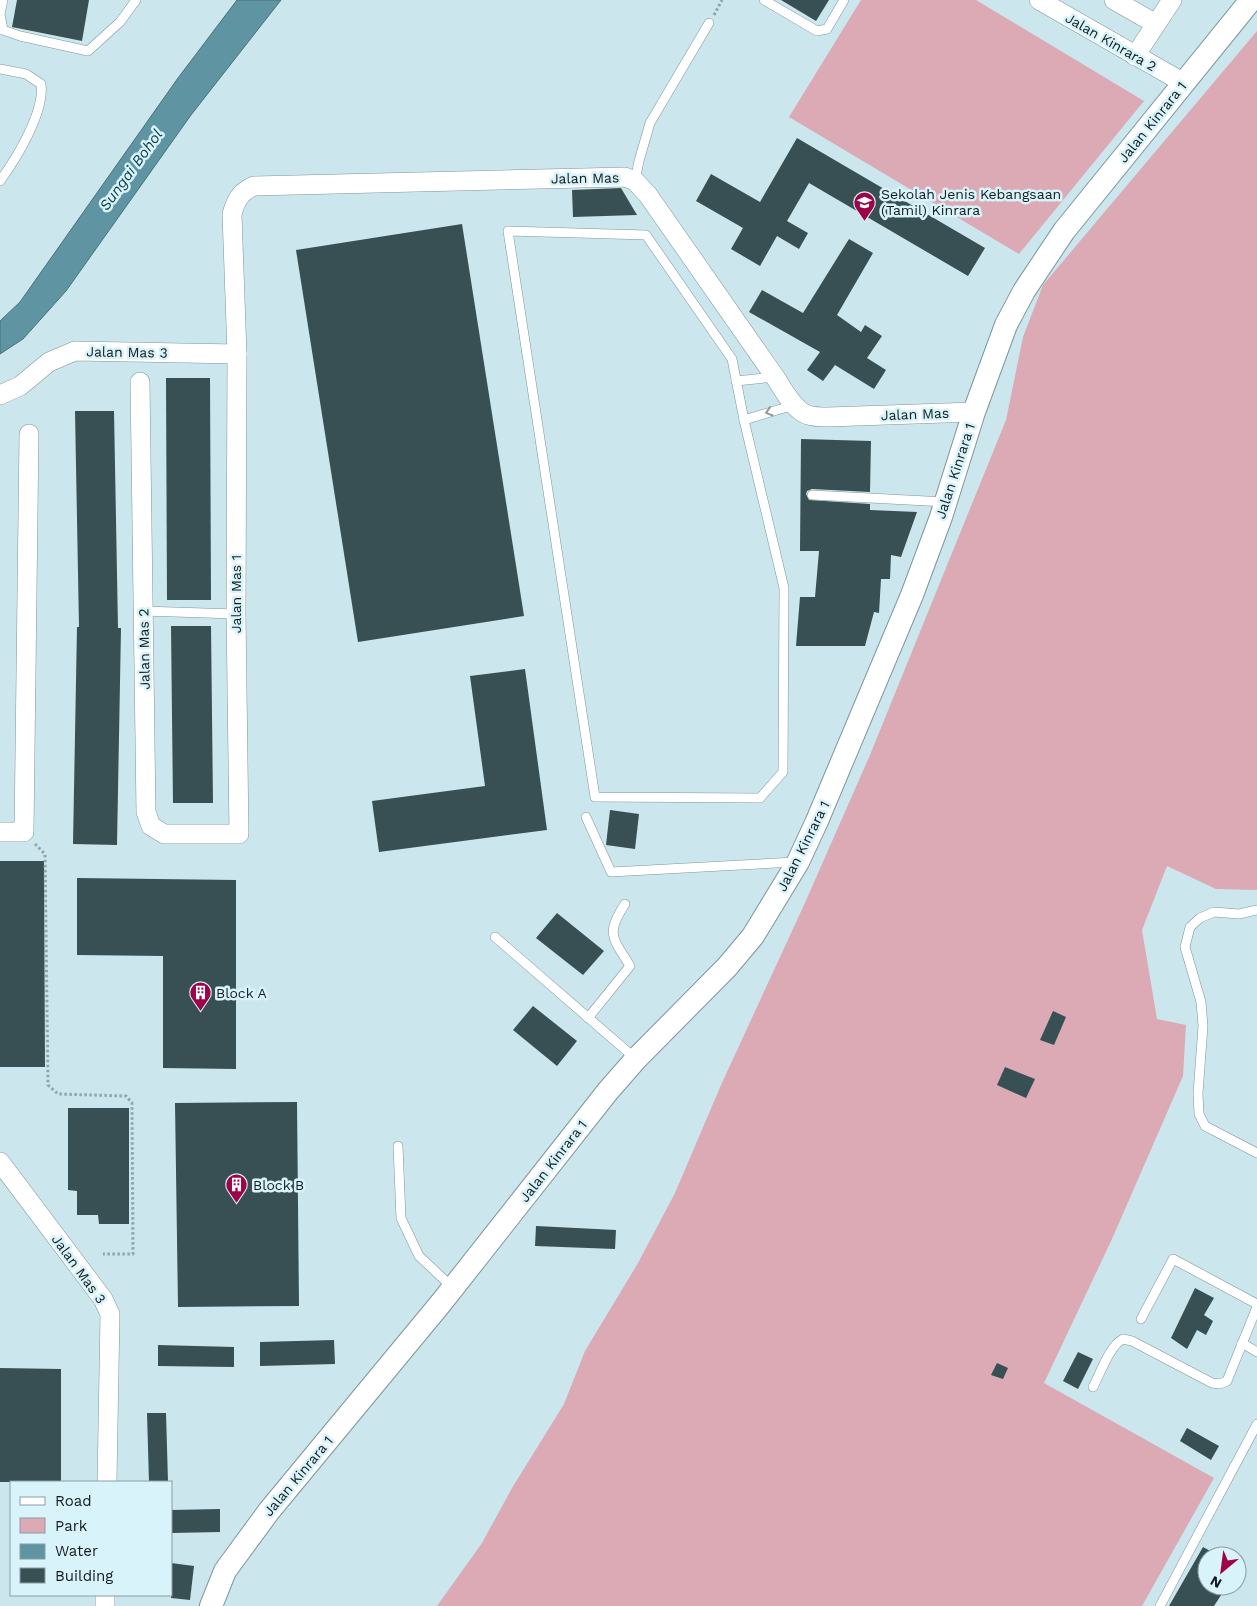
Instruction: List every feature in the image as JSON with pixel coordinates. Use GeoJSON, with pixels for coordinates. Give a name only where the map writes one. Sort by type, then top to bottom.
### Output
{"type":"FeatureCollection","features":[{"type":"Feature","properties":{"kind":"street","name":"Jalan Kinrara 2"},"geometry":{"type":"LineString","coordinates":[[1039,0],[1184,83]]}},
{"type":"Feature","properties":{"kind":"street"},"geometry":{"type":"LineString","coordinates":[[1114,0],[1156,24]]}},
{"type":"Feature","properties":{"kind":"street"},"geometry":{"type":"LineString","coordinates":[[1135,56],[1172,0]]}},
{"type":"Feature","properties":{"kind":"street","name":"Jalan Kinrara 1"},"geometry":{"type":"LineString","coordinates":[[211,1606],[226,1571],[241,1547],[453,1288],[608,1091],[727,967],[753,936],[798,862],[898,630],[946,502],[974,412],[1006,325],[1024,291],[1040,264],[1064,231],[1251,0]]}},
{"type":"Feature","properties":{"kind":"street","name":"Jalan Mas"},"geometry":{"type":"LineString","coordinates":[[237,354],[232,214],[240,195],[254,186],[625,177],[635,181],[648,194],[794,404],[808,415],[828,418],[974,412]]}},
{"type":"Feature","properties":{"kind":"street","name":"Jalan Mas 3"},"geometry":{"type":"LineString","coordinates":[[0,395],[20,386],[49,362],[74,351],[237,354]]}},
{"type":"Feature","properties":{"kind":"street","name":"Jalan Mas 1"},"geometry":{"type":"LineString","coordinates":[[237,354],[236,614],[239,834]]}},
{"type":"Feature","properties":{"kind":"street","name":"Jalan Mas 2"},"geometry":{"type":"LineString","coordinates":[[140,382],[148,820],[151,826],[164,834],[239,834]]}},
{"type":"Feature","properties":{"kind":"street"},"geometry":{"type":"LineString","coordinates":[[0,832],[24,832],[29,434]]}},
{"type":"Feature","properties":{"kind":"street","name":"Jalan Mas 3"},"geometry":{"type":"LineString","coordinates":[[0,1162],[93,1285],[103,1299],[110,1314],[107,1481]]}},
{"type":"Feature","properties":{"kind":"lane"},"geometry":{"type":"LineString","coordinates":[[3,0],[0,14],[3,30],[20,36],[88,51],[120,22],[136,0]]}},
{"type":"Feature","properties":{"kind":"lane"},"geometry":{"type":"LineString","coordinates":[[764,0],[817,31],[828,29],[844,0]]}},
{"type":"Feature","properties":{"kind":"lane"},"geometry":{"type":"LineString","coordinates":[[635,181],[650,123],[709,23]]}},
{"type":"Feature","properties":{"kind":"lane"},"geometry":{"type":"LineString","coordinates":[[0,69],[26,74],[41,84],[42,95],[25,144],[4,171],[0,181]]}},
{"type":"Feature","properties":{"kind":"lane"},"geometry":{"type":"LineString","coordinates":[[508,231],[646,234],[732,359],[744,420],[784,588],[783,772],[760,798],[595,798],[508,231]]}},
{"type":"Feature","properties":{"kind":"lane"},"geometry":{"type":"LineString","coordinates":[[736,381],[775,377]]}},
{"type":"Feature","properties":{"kind":"lane"},"geometry":{"type":"LineString","coordinates":[[744,420],[794,404]]}},
{"type":"Feature","properties":{"kind":"lane"},"geometry":{"type":"LineString","coordinates":[[812,495],[946,502]]}},
{"type":"Feature","properties":{"kind":"lane"},"geometry":{"type":"LineString","coordinates":[[144,612],[236,614]]}},
{"type":"Feature","properties":{"kind":"lane"},"geometry":{"type":"LineString","coordinates":[[586,817],[611,872],[798,862]]}},
{"type":"Feature","properties":{"kind":"lane"},"geometry":{"type":"LineString","coordinates":[[588,1018],[630,966],[613,937],[614,920],[624,904]]}},
{"type":"Feature","properties":{"kind":"lane"},"geometry":{"type":"LineString","coordinates":[[1257,910],[1239,914],[1214,912],[1200,918],[1190,926],[1185,947],[1200,1002],[1203,1026],[1198,1093],[1199,1114],[1205,1126],[1257,1153]]}},
{"type":"Feature","properties":{"kind":"lane"},"geometry":{"type":"LineString","coordinates":[[495,937],[636,1060]]}},
{"type":"Feature","properties":{"kind":"lane"},"geometry":{"type":"LineString","coordinates":[[398,1146],[401,1218],[419,1256],[453,1288]]}},
{"type":"Feature","properties":{"kind":"lane"},"geometry":{"type":"LineString","coordinates":[[1093,1387],[1113,1348],[1118,1341],[1123,1339],[1132,1341],[1212,1383],[1220,1384],[1227,1381],[1257,1305],[1173,1259],[1141,1319]]}},
{"type":"Feature","properties":{"kind":"lane"},"geometry":{"type":"LineString","coordinates":[[1242,1342],[1257,1352]]}},
{"type":"Feature","properties":{"kind":"lane"},"geometry":{"type":"LineString","coordinates":[[1160,1606],[1257,1424]]}},
{"type":"Feature","properties":{"kind":"path"},"geometry":{"type":"LineString","coordinates":[[24,832],[45,854],[48,1085],[58,1094],[126,1096],[132,1103],[133,1254],[103,1254]]}},
{"type":"Feature","properties":{"kind":"green space"},"geometry":{"type":"Polygon","coordinates":[[[861,0],[976,0],[1144,101],[1019,254],[789,117],[861,0]]]}},
{"type":"Feature","properties":{"kind":"green space"},"geometry":{"type":"Polygon","coordinates":[[[1257,31],[1257,890],[1216,889],[1167,866],[1142,930],[1157,1019],[1186,1025],[1183,1076],[1112,1239],[1044,1383],[1214,1478],[1142,1606],[437,1606],[482,1543],[512,1488],[564,1404],[585,1351],[638,1263],[675,1193],[721,1085],[804,905],[870,755],[1006,420],[1023,337],[1043,285],[1257,31]]]}},
{"type":"Feature","properties":{"kind":"water","name":"Sungai Bohol"},"geometry":{"type":"Polygon","coordinates":[[[237,0],[281,0],[191,115],[66,291],[23,339],[0,354],[0,321],[20,302],[178,78],[237,0]]]}},
{"type":"Feature","properties":{"kind":"building"},"geometry":{"type":"Polygon","coordinates":[[[17,0],[89,0],[82,41],[12,27],[17,0]]]}},
{"type":"Feature","properties":{"kind":"building"},"geometry":{"type":"Polygon","coordinates":[[[781,0],[829,0],[816,21],[781,0]]]}},
{"type":"Feature","properties":{"kind":"building"},"geometry":{"type":"Polygon","coordinates":[[[797,138],[985,248],[968,276],[809,183],[787,221],[808,233],[799,249],[777,236],[760,266],[731,249],[743,228],[696,201],[711,174],[760,202],[797,138]]]}},
{"type":"Feature","properties":{"kind":"building"},"geometry":{"type":"Polygon","coordinates":[[[621,188],[637,215],[573,217],[572,190],[621,188]]]}},
{"type":"Feature","properties":{"kind":"building"},"geometry":{"type":"Polygon","coordinates":[[[462,224],[524,616],[358,642],[296,250],[462,224]]]}},
{"type":"Feature","properties":{"kind":"building"},"geometry":{"type":"Polygon","coordinates":[[[849,239],[873,253],[837,315],[861,332],[865,325],[882,336],[867,358],[886,370],[874,389],[835,365],[823,381],[807,370],[820,352],[749,312],[762,290],[803,313],[849,239]]]}},
{"type":"Feature","properties":{"kind":"building"},"geometry":{"type":"Polygon","coordinates":[[[166,378],[210,378],[211,600],[167,600],[166,378]]]}},
{"type":"Feature","properties":{"kind":"building"},"geometry":{"type":"Polygon","coordinates":[[[75,411],[114,411],[118,628],[121,628],[117,845],[73,844],[77,627],[79,627],[75,411]]]}},
{"type":"Feature","properties":{"kind":"building"},"geometry":{"type":"Polygon","coordinates":[[[801,439],[871,441],[870,492],[812,489],[807,491],[806,494],[809,500],[870,504],[870,510],[917,512],[901,557],[891,555],[890,579],[881,579],[879,613],[874,612],[865,646],[796,646],[800,597],[815,597],[819,551],[800,551],[801,439]]]}},
{"type":"Feature","properties":{"kind":"building"},"geometry":{"type":"Polygon","coordinates":[[[171,626],[211,626],[213,803],[173,803],[171,626]]]}},
{"type":"Feature","properties":{"kind":"building"},"geometry":{"type":"Polygon","coordinates":[[[525,669],[547,830],[379,852],[372,801],[485,786],[470,676],[525,669]]]}},
{"type":"Feature","properties":{"kind":"building"},"geometry":{"type":"Polygon","coordinates":[[[610,810],[639,814],[635,849],[606,845],[610,810]]]}},
{"type":"Feature","properties":{"kind":"building"},"geometry":{"type":"Polygon","coordinates":[[[0,861],[44,861],[45,1067],[0,1067],[0,861]]]}},
{"type":"Feature","properties":{"kind":"building","name":"Block A"},"geometry":{"type":"Polygon","coordinates":[[[77,878],[236,880],[236,1069],[163,1068],[163,956],[77,955],[77,878]]]}},
{"type":"Feature","properties":{"kind":"building"},"geometry":{"type":"Polygon","coordinates":[[[557,913],[604,951],[583,975],[536,938],[557,913]]]}},
{"type":"Feature","properties":{"kind":"building"},"geometry":{"type":"Polygon","coordinates":[[[533,1006],[577,1041],[557,1066],[513,1030],[533,1006]]]}},
{"type":"Feature","properties":{"kind":"building"},"geometry":{"type":"Polygon","coordinates":[[[1053,1011],[1066,1017],[1054,1045],[1040,1040],[1053,1011]]]}},
{"type":"Feature","properties":{"kind":"building"},"geometry":{"type":"Polygon","coordinates":[[[1005,1067],[1035,1079],[1026,1098],[997,1085],[1005,1067]]]}},
{"type":"Feature","properties":{"kind":"building","name":"Block B"},"geometry":{"type":"Polygon","coordinates":[[[297,1102],[299,1306],[178,1307],[175,1103],[297,1102]]]}},
{"type":"Feature","properties":{"kind":"building"},"geometry":{"type":"Polygon","coordinates":[[[68,1108],[129,1108],[129,1224],[99,1224],[98,1215],[77,1215],[77,1191],[68,1190],[68,1108]]]}},
{"type":"Feature","properties":{"kind":"building"},"geometry":{"type":"Polygon","coordinates":[[[536,1226],[616,1230],[615,1249],[535,1246],[536,1226]]]}},
{"type":"Feature","properties":{"kind":"building"},"geometry":{"type":"Polygon","coordinates":[[[1195,1288],[1214,1298],[1204,1315],[1213,1321],[1206,1335],[1197,1330],[1187,1349],[1171,1338],[1195,1288]]]}},
{"type":"Feature","properties":{"kind":"building"},"geometry":{"type":"Polygon","coordinates":[[[334,1340],[335,1364],[260,1366],[260,1342],[334,1340]]]}},
{"type":"Feature","properties":{"kind":"building"},"geometry":{"type":"Polygon","coordinates":[[[158,1345],[234,1347],[234,1367],[158,1366],[158,1345]]]}},
{"type":"Feature","properties":{"kind":"building"},"geometry":{"type":"Polygon","coordinates":[[[1078,1352],[1093,1359],[1078,1389],[1063,1381],[1078,1352]]]}},
{"type":"Feature","properties":{"kind":"building"},"geometry":{"type":"Polygon","coordinates":[[[997,1363],[1008,1368],[1003,1379],[991,1375],[997,1363]]]}},
{"type":"Feature","properties":{"kind":"building"},"geometry":{"type":"Polygon","coordinates":[[[0,1368],[61,1369],[61,1481],[0,1482],[0,1368]]]}},
{"type":"Feature","properties":{"kind":"building"},"geometry":{"type":"Polygon","coordinates":[[[147,1413],[166,1413],[168,1481],[149,1481],[147,1413]]]}},
{"type":"Feature","properties":{"kind":"building"},"geometry":{"type":"Polygon","coordinates":[[[1187,1428],[1219,1446],[1211,1460],[1180,1441],[1187,1428]]]}},
{"type":"Feature","properties":{"kind":"building"},"geometry":{"type":"Polygon","coordinates":[[[220,1509],[220,1532],[172,1533],[172,1510],[220,1509]]]}},
{"type":"Feature","properties":{"kind":"building"},"geometry":{"type":"Polygon","coordinates":[[[1197,1557],[1197,1596],[1220,1596],[1214,1606],[1169,1606],[1197,1557]]]}},
{"type":"Feature","properties":{"kind":"building"},"geometry":{"type":"Polygon","coordinates":[[[172,1563],[194,1566],[190,1600],[171,1598],[172,1563]]]}},
{"type":"Feature","properties":{"kind":"place","name":"Sekolah Jenis Kebangsaan (Tamil) Kinrara"},"geometry":{"type":"Point","coordinates":[865,221]}},
{"type":"Feature","properties":{"kind":"place","name":"Block A"},"geometry":{"type":"Point","coordinates":[200,1012]}},
{"type":"Feature","properties":{"kind":"place","name":"Block B"},"geometry":{"type":"Point","coordinates":[237,1204]}}]}
